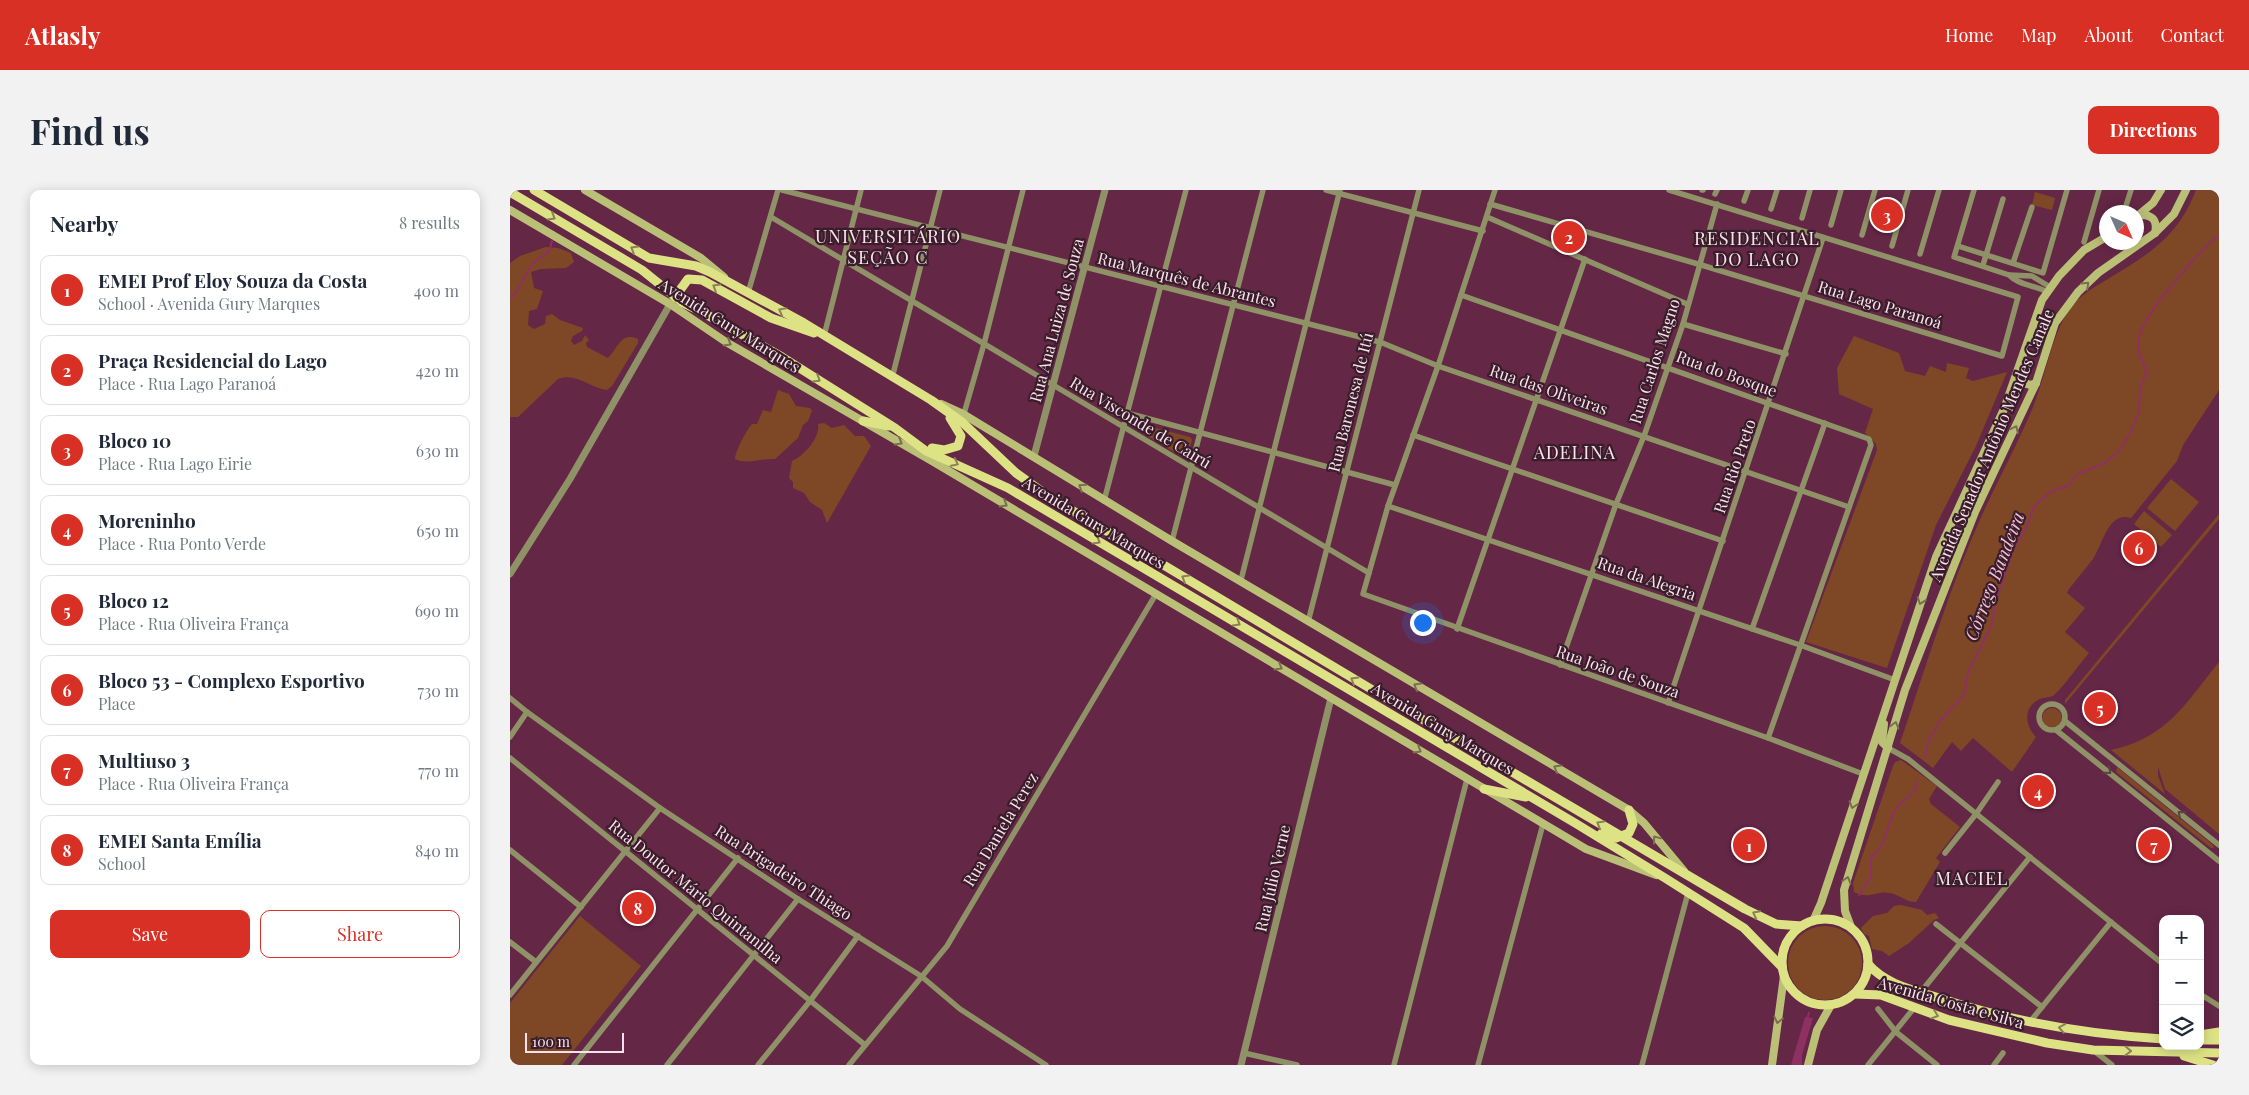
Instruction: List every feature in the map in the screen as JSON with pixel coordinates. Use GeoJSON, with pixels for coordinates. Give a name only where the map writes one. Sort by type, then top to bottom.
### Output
{"type":"FeatureCollection","features":[{"type":"Feature","properties":{"kind":"main road","name":"Avenida Gury Marques"},"geometry":{"type":"LineString","coordinates":[[534,190],[650,258],[696,266],[725,278]]}},
{"type":"Feature","properties":{"kind":"main road","name":"Avenida Gury Marques"},"geometry":{"type":"LineString","coordinates":[[586,190],[700,258],[748,293],[930,400],[1034,456],[1172,542],[1241,580],[1308,622],[1629,810],[1644,823],[1688,876]]}},
{"type":"Feature","properties":{"kind":"main road"},"geometry":{"type":"LineString","coordinates":[[2144,211],[2153,203],[2161,190]]}},
{"type":"Feature","properties":{"kind":"main road","name":"Avenida Senador Antônio Mendes Canale"},"geometry":{"type":"LineString","coordinates":[[1851,927],[1846,911],[1844,890],[1905,690],[1975,512],[2036,383],[2055,323],[2067,304],[2098,273],[2155,233],[2174,214],[2186,190]]}},
{"type":"Feature","properties":{"kind":"main road","name":"Avenida Gury Marques"},"geometry":{"type":"LineString","coordinates":[[510,192],[642,270],[672,300],[726,342],[932,461],[1597,855],[1665,878]]}},
{"type":"Feature","properties":{"kind":"main road","name":"Avenida Gury Marques"},"geometry":{"type":"LineString","coordinates":[[510,210],[672,300],[782,358],[895,428],[926,451],[1008,488],[1575,823],[1744,928],[1783,972]]}},
{"type":"Feature","properties":{"kind":"main road"},"geometry":{"type":"LineString","coordinates":[[2144,215],[2154,218],[2156,222],[2155,233]]}},
{"type":"Feature","properties":{"kind":"main road","name":"Avenida Senador Antônio Mendes Canale"},"geometry":{"type":"LineString","coordinates":[[1812,921],[1824,894],[1936,557],[2004,409],[2024,354],[2034,319],[2048,290],[2084,250],[2099,241]]}},
{"type":"Feature","properties":{"kind":"main road"},"geometry":{"type":"LineString","coordinates":[[672,300],[688,279],[702,280],[771,318],[824,336]]}},
{"type":"Feature","properties":{"kind":"main road"},"geometry":{"type":"LineString","coordinates":[[2024,354],[2025,364],[2022,380],[2028,385],[2036,383]]}},
{"type":"Feature","properties":{"kind":"main road"},"geometry":{"type":"LineString","coordinates":[[915,443],[944,450],[958,446],[961,436],[954,421],[930,400]]}},
{"type":"Feature","properties":{"kind":"main road","name":"Avenida Gury Marques"},"geometry":{"type":"LineString","coordinates":[[963,418],[1016,473],[1048,496],[1688,876],[1776,924],[1802,926]]}},
{"type":"Feature","properties":{"kind":"main road"},"geometry":{"type":"LineString","coordinates":[[863,421],[895,428]]}},
{"type":"Feature","properties":{"kind":"main road"},"geometry":{"type":"LineString","coordinates":[[926,451],[932,461]]}},
{"type":"Feature","properties":{"kind":"main road"},"geometry":{"type":"LineString","coordinates":[[1895,680],[1904,684],[1905,690]]}},
{"type":"Feature","properties":{"kind":"main road"},"geometry":{"type":"LineString","coordinates":[[1884,714],[1882,742],[1888,748]]}},
{"type":"Feature","properties":{"kind":"main road"},"geometry":{"type":"LineString","coordinates":[[1484,789],[1533,798]]}},
{"type":"Feature","properties":{"kind":"main road"},"geometry":{"type":"LineString","coordinates":[[1575,823],[1610,838],[1623,837],[1629,833],[1633,824],[1629,810]]}},
{"type":"Feature","properties":{"kind":"main road"},"geometry":{"type":"LineString","coordinates":[[1772,1065],[1786,944],[1802,926],[1812,921],[1832,920],[1851,927],[1862,940],[1868,964],[1862,985],[1855,994],[1844,1001],[1831,1005],[1816,1005],[1802,999],[1791,989],[1783,972]]}},
{"type":"Feature","properties":{"kind":"main road","name":"Avenida Costa e Silva"},"geometry":{"type":"LineString","coordinates":[[1868,964],[1887,980],[1920,993],[2029,1023],[2076,1031],[2159,1039]]}},
{"type":"Feature","properties":{"kind":"main road","name":"Avenida Costa e Silva"},"geometry":{"type":"LineString","coordinates":[[1855,994],[1880,995],[1914,1008],[2019,1038],[2093,1050],[2219,1053]]}},
{"type":"Feature","properties":{"kind":"main road"},"geometry":{"type":"LineString","coordinates":[[1808,1065],[1817,1030],[1831,1005]]}},
{"type":"Feature","properties":{"kind":"main road"},"geometry":{"type":"LineString","coordinates":[[2204,1034],[2219,1032]]}},
{"type":"Feature","properties":{"kind":"main road"},"geometry":{"type":"LineString","coordinates":[[2204,1040],[2219,1040]]}},
{"type":"Feature","properties":{"kind":"main road"},"geometry":{"type":"LineString","coordinates":[[2154,1052],[2185,1056],[2213,1065]]}},
{"type":"Feature","properties":{"kind":"street","name":"Rua Marquês de Abrantes"},"geometry":{"type":"LineString","coordinates":[[780,190],[1380,342],[1438,366]]}},
{"type":"Feature","properties":{"kind":"street"},"geometry":{"type":"LineString","coordinates":[[748,293],[780,190]]}},
{"type":"Feature","properties":{"kind":"street"},"geometry":{"type":"LineString","coordinates":[[824,336],[861,190]]}},
{"type":"Feature","properties":{"kind":"street"},"geometry":{"type":"LineString","coordinates":[[892,378],[940,190]]}},
{"type":"Feature","properties":{"kind":"street"},"geometry":{"type":"LineString","coordinates":[[961,436],[963,418],[1023,190]]}},
{"type":"Feature","properties":{"kind":"street","name":"Rua Ana Luiza de Souza"},"geometry":{"type":"LineString","coordinates":[[1034,456],[1054,386],[1104,190]]}},
{"type":"Feature","properties":{"kind":"street"},"geometry":{"type":"LineString","coordinates":[[1104,501],[1186,190]]}},
{"type":"Feature","properties":{"kind":"street"},"geometry":{"type":"LineString","coordinates":[[1172,542],[1263,190]]}},
{"type":"Feature","properties":{"kind":"street"},"geometry":{"type":"LineString","coordinates":[[1326,190],[1340,192],[1483,231]]}},
{"type":"Feature","properties":{"kind":"street","name":"Rua Baronesa de Itú"},"geometry":{"type":"LineString","coordinates":[[1308,622],[1419,190]]}},
{"type":"Feature","properties":{"kind":"street"},"geometry":{"type":"LineString","coordinates":[[1369,573],[1388,506],[1438,366],[1495,190]]}},
{"type":"Feature","properties":{"kind":"street"},"geometry":{"type":"LineString","coordinates":[[1669,190],[1823,238]]}},
{"type":"Feature","properties":{"kind":"street"},"geometry":{"type":"LineString","coordinates":[[1744,201],[1748,190]]}},
{"type":"Feature","properties":{"kind":"street"},"geometry":{"type":"LineString","coordinates":[[1771,209],[1777,190]]}},
{"type":"Feature","properties":{"kind":"street"},"geometry":{"type":"LineString","coordinates":[[1802,218],[1810,190]]}},
{"type":"Feature","properties":{"kind":"street"},"geometry":{"type":"LineString","coordinates":[[1831,224],[1841,190]]}},
{"type":"Feature","properties":{"kind":"street"},"geometry":{"type":"LineString","coordinates":[[1862,235],[1875,190]]}},
{"type":"Feature","properties":{"kind":"street"},"geometry":{"type":"LineString","coordinates":[[1892,246],[1908,190]]}},
{"type":"Feature","properties":{"kind":"street"},"geometry":{"type":"LineString","coordinates":[[1920,254],[1939,190]]}},
{"type":"Feature","properties":{"kind":"street"},"geometry":{"type":"LineString","coordinates":[[1974,190],[1954,257],[2009,274],[2032,276],[2048,290]]}},
{"type":"Feature","properties":{"kind":"street"},"geometry":{"type":"LineString","coordinates":[[1958,246],[2043,273],[2067,190]]}},
{"type":"Feature","properties":{"kind":"street"},"geometry":{"type":"LineString","coordinates":[[2084,242],[2099,190]]}},
{"type":"Feature","properties":{"kind":"street"},"geometry":{"type":"LineString","coordinates":[[2126,205],[2131,190]]}},
{"type":"Feature","properties":{"kind":"street"},"geometry":{"type":"LineString","coordinates":[[1241,580],[1340,192]]}},
{"type":"Feature","properties":{"kind":"street"},"geometry":{"type":"LineString","coordinates":[[1983,265],[2003,199]]}},
{"type":"Feature","properties":{"kind":"street","name":"Rua Lago Paranoá"},"geometry":{"type":"LineString","coordinates":[[1490,204],[1698,264],[2002,356],[2018,297],[1823,238]]}},
{"type":"Feature","properties":{"kind":"street","name":"Rua Carlos Magno"},"geometry":{"type":"LineString","coordinates":[[1560,665],[1616,504],[1644,436],[1683,324],[1716,204]]}},
{"type":"Feature","properties":{"kind":"street"},"geometry":{"type":"LineString","coordinates":[[2013,263],[2032,207]]}},
{"type":"Feature","properties":{"kind":"street","name":"Rua Visconde de Cairú"},"geometry":{"type":"LineString","coordinates":[[771,217],[1369,573]]}},
{"type":"Feature","properties":{"kind":"street"},"geometry":{"type":"LineString","coordinates":[[1487,217],[1687,304]]}},
{"type":"Feature","properties":{"kind":"street","name":"Rua Rio Preto"},"geometry":{"type":"LineString","coordinates":[[1668,703],[1786,354],[1823,238]]}},
{"type":"Feature","properties":{"kind":"street"},"geometry":{"type":"LineString","coordinates":[[1457,629],[1585,259]]}},
{"type":"Feature","properties":{"kind":"street","name":"Rua do Bosque"},"geometry":{"type":"LineString","coordinates":[[1461,295],[1668,366],[1870,439],[1871,445],[1849,507]]}},
{"type":"Feature","properties":{"kind":"street"},"geometry":{"type":"LineString","coordinates":[[510,574],[570,479],[672,300]]}},
{"type":"Feature","properties":{"kind":"street"},"geometry":{"type":"LineString","coordinates":[[1683,324],[1786,354]]}},
{"type":"Feature","properties":{"kind":"street","name":"Rua das Oliveiras"},"geometry":{"type":"LineString","coordinates":[[1438,366],[1849,507]]}},
{"type":"Feature","properties":{"kind":"street"},"geometry":{"type":"LineString","coordinates":[[1127,413],[1395,485]]}},
{"type":"Feature","properties":{"kind":"street"},"geometry":{"type":"LineString","coordinates":[[1752,629],[1824,423]]}},
{"type":"Feature","properties":{"kind":"street"},"geometry":{"type":"LineString","coordinates":[[1413,435],[1723,541]]}},
{"type":"Feature","properties":{"kind":"street","name":"Rua da Alegria"},"geometry":{"type":"LineString","coordinates":[[1388,506],[1488,538],[1800,645],[1895,680]]}},
{"type":"Feature","properties":{"kind":"street"},"geometry":{"type":"LineString","coordinates":[[1768,738],[1849,507]]}},
{"type":"Feature","properties":{"kind":"street","name":"Rua João de Souza"},"geometry":{"type":"LineString","coordinates":[[1369,573],[1363,594],[1768,738],[1863,774]]}},
{"type":"Feature","properties":{"kind":"street","name":"Rua Daniela Perez"},"geometry":{"type":"LineString","coordinates":[[849,1065],[947,946],[1156,594]]}},
{"type":"Feature","properties":{"kind":"street","name":"Rua Brigadeiro Thiago"},"geometry":{"type":"LineString","coordinates":[[510,698],[660,808],[798,899],[921,976],[960,1009],[1046,1065]]}},
{"type":"Feature","properties":{"kind":"street","name":"Rua Júlio Verne"},"geometry":{"type":"LineString","coordinates":[[1241,1065],[1331,698]]}},
{"type":"Feature","properties":{"kind":"street"},"geometry":{"type":"LineString","coordinates":[[2219,844],[2065,721],[2063,710],[2057,705],[2048,704],[2042,709],[2039,717],[2041,725],[2048,730],[2056,730],[2216,859],[2219,851]]}},
{"type":"Feature","properties":{"kind":"street"},"geometry":{"type":"LineString","coordinates":[[510,737],[527,712]]}},
{"type":"Feature","properties":{"kind":"street"},"geometry":{"type":"LineString","coordinates":[[2056,730],[2065,721]]}},
{"type":"Feature","properties":{"kind":"street"},"geometry":{"type":"LineString","coordinates":[[1888,748],[1908,760],[2159,961]]}},
{"type":"Feature","properties":{"kind":"street"},"geometry":{"type":"LineString","coordinates":[[2092,758],[2099,748]]}},
{"type":"Feature","properties":{"kind":"street","name":"Rua Doutor Mário Quintanilha"},"geometry":{"type":"LineString","coordinates":[[510,758],[865,1045]]}},
{"type":"Feature","properties":{"kind":"street"},"geometry":{"type":"LineString","coordinates":[[1394,1065],[1467,779]]}},
{"type":"Feature","properties":{"kind":"street"},"geometry":{"type":"LineString","coordinates":[[1945,853],[1976,814],[1998,782]]}},
{"type":"Feature","properties":{"kind":"street"},"geometry":{"type":"LineString","coordinates":[[510,995],[660,808]]}},
{"type":"Feature","properties":{"kind":"street"},"geometry":{"type":"LineString","coordinates":[[1478,1065],[1543,824]]}},
{"type":"Feature","properties":{"kind":"street"},"geometry":{"type":"LineString","coordinates":[[510,850],[581,907]]}},
{"type":"Feature","properties":{"kind":"street"},"geometry":{"type":"LineString","coordinates":[[574,1065],[738,858]]}},
{"type":"Feature","properties":{"kind":"street"},"geometry":{"type":"LineString","coordinates":[[1920,993],[2030,858]]}},
{"type":"Feature","properties":{"kind":"street"},"geometry":{"type":"LineString","coordinates":[[1642,1065],[1688,893]]}},
{"type":"Feature","properties":{"kind":"street"},"geometry":{"type":"LineString","coordinates":[[667,1065],[798,899]]}},
{"type":"Feature","properties":{"kind":"street"},"geometry":{"type":"LineString","coordinates":[[2029,1023],[2111,922]]}},
{"type":"Feature","properties":{"kind":"street"},"geometry":{"type":"LineString","coordinates":[[1936,924],[2042,1007]]}},
{"type":"Feature","properties":{"kind":"street"},"geometry":{"type":"LineString","coordinates":[[758,1065],[810,1001],[858,936]]}},
{"type":"Feature","properties":{"kind":"street"},"geometry":{"type":"LineString","coordinates":[[510,942],[536,962]]}},
{"type":"Feature","properties":{"kind":"street"},"geometry":{"type":"LineString","coordinates":[[2204,997],[2219,1006]]}},
{"type":"Feature","properties":{"kind":"street"},"geometry":{"type":"LineString","coordinates":[[1868,1065],[1914,1008]]}},
{"type":"Feature","properties":{"kind":"street"},"geometry":{"type":"LineString","coordinates":[[1878,1009],[1896,1032],[1937,1065]]}},
{"type":"Feature","properties":{"kind":"street"},"geometry":{"type":"LineString","coordinates":[[2093,1050],[2112,1065]]}},
{"type":"Feature","properties":{"kind":"street"},"geometry":{"type":"LineString","coordinates":[[1244,1053],[1297,1065]]}},
{"type":"Feature","properties":{"kind":"street"},"geometry":{"type":"LineString","coordinates":[[1994,1065],[2004,1053]]}},
{"type":"Feature","properties":{"kind":"shaded area"},"geometry":{"type":"Polygon","coordinates":[[[2196,190],[2219,190],[2219,390],[2183,445],[2177,461],[2131,518],[2123,517],[2117,519],[2112,524],[2107,530],[2097,553],[2069,589],[2067,593],[2085,608],[2065,632],[2089,653],[2057,693],[2051,697],[2040,699],[2030,708],[2027,718],[2028,723],[2036,737],[2012,772],[1973,738],[1961,751],[1952,742],[1933,768],[1900,743],[1959,571],[1982,515],[2031,412],[2061,324],[2071,307],[2081,297],[2162,242],[2181,219],[2196,190]]]}},
{"type":"Feature","properties":{"kind":"shaded area"},"geometry":{"type":"Polygon","coordinates":[[[2035,192],[2055,198],[2052,210],[2032,205],[2035,192]]]}},
{"type":"Feature","properties":{"kind":"shaded area"},"geometry":{"type":"Polygon","coordinates":[[[546,247],[558,248],[571,253],[574,262],[566,268],[541,269],[531,272],[534,288],[543,291],[537,309],[529,311],[528,325],[534,329],[545,324],[546,316],[552,314],[560,320],[583,328],[582,331],[573,336],[571,341],[574,345],[582,341],[585,335],[589,340],[586,343],[587,347],[608,358],[620,342],[628,337],[638,339],[638,343],[612,386],[607,390],[571,377],[565,377],[558,379],[518,417],[510,417],[510,263],[520,256],[546,247]]]}},
{"type":"Feature","properties":{"kind":"shaded area"},"geometry":{"type":"Polygon","coordinates":[[[1854,336],[1899,353],[1905,371],[1925,376],[1930,366],[1946,372],[1947,363],[1969,368],[1966,378],[1973,381],[2007,372],[1976,446],[1936,525],[1887,668],[1806,642],[1877,450],[1876,444],[1865,433],[1873,409],[1839,394],[1837,368],[1854,336]]]}},
{"type":"Feature","properties":{"kind":"shaded area"},"geometry":{"type":"Polygon","coordinates":[[[778,390],[789,394],[796,406],[810,408],[812,411],[808,421],[803,425],[798,438],[775,459],[740,461],[735,459],[744,435],[752,424],[757,424],[763,410],[771,412],[778,390]]]}},
{"type":"Feature","properties":{"kind":"shaded area"},"geometry":{"type":"Polygon","coordinates":[[[1133,422],[1190,437],[1192,440],[1187,457],[1184,458],[1131,426],[1133,422]]]}},
{"type":"Feature","properties":{"kind":"shaded area"},"geometry":{"type":"Polygon","coordinates":[[[824,423],[832,428],[844,425],[855,436],[864,436],[871,446],[827,523],[822,510],[810,502],[804,493],[793,488],[793,482],[789,478],[792,461],[810,446],[817,435],[818,424],[824,423]]]}},
{"type":"Feature","properties":{"kind":"shaded area"},"geometry":{"type":"Polygon","coordinates":[[[2171,479],[2199,502],[2175,531],[2147,508],[2171,479]]]}},
{"type":"Feature","properties":{"kind":"shaded area"},"geometry":{"type":"Polygon","coordinates":[[[2144,511],[2172,535],[2161,547],[2134,524],[2144,511]]]}},
{"type":"Feature","properties":{"kind":"shaded area"},"geometry":{"type":"Polygon","coordinates":[[[2219,514],[2219,519],[2065,704],[2065,700],[2219,514]]]}},
{"type":"Feature","properties":{"kind":"shaded area"},"geometry":{"type":"Polygon","coordinates":[[[2219,662],[2219,834],[2165,789],[2158,767],[2158,776],[2165,794],[2111,750],[2147,737],[2161,728],[2185,705],[2219,662]]]}},
{"type":"Feature","properties":{"kind":"shaded area"},"geometry":{"type":"Polygon","coordinates":[[[2052,708],[2059,711],[2062,718],[2059,725],[2052,728],[2045,725],[2042,718],[2045,711],[2052,708]]]}},
{"type":"Feature","properties":{"kind":"shaded area"},"geometry":{"type":"Polygon","coordinates":[[[1901,760],[1937,786],[1929,799],[1931,804],[1960,827],[1936,858],[1940,862],[1916,902],[1885,892],[1869,895],[1860,894],[1854,892],[1853,883],[1893,766],[1895,762],[1901,760]]]}},
{"type":"Feature","properties":{"kind":"shaded area"},"geometry":{"type":"Polygon","coordinates":[[[2117,767],[2213,845],[2214,848],[2211,848],[2116,772],[2117,767]]]}},
{"type":"Feature","properties":{"kind":"shaded area"},"geometry":{"type":"Polygon","coordinates":[[[1901,905],[1922,910],[1927,915],[1935,913],[1939,918],[1934,920],[1909,943],[1889,956],[1882,951],[1872,949],[1869,936],[1864,934],[1861,928],[1873,916],[1887,913],[1894,906],[1901,905]]]}},
{"type":"Feature","properties":{"kind":"shaded area"},"geometry":{"type":"Polygon","coordinates":[[[580,916],[641,966],[562,1065],[510,1065],[510,1003],[580,916]]]}},
{"type":"Feature","properties":{"kind":"shaded area"},"geometry":{"type":"Polygon","coordinates":[[[1818,926],[1832,926],[1846,932],[1856,942],[1862,956],[1860,977],[1846,994],[1832,1000],[1818,1000],[1804,994],[1794,984],[1788,970],[1788,956],[1794,942],[1804,932],[1818,926]]]}},
{"type":"Feature","properties":{"kind":"shaded area"},"geometry":{"type":"Polygon","coordinates":[[[1805,1017],[1813,1018],[1802,1055],[1802,1065],[1791,1065],[1805,1017]]]}},
{"type":"Feature","properties":{"kind":"waterway","name":"Córrego Bandeira"},"geometry":{"type":"LineString","coordinates":[[1925,757],[1928,742],[1939,722],[1964,695],[1968,673],[1992,624],[1995,603],[2014,548],[2028,524],[2033,508],[2050,492],[2070,485],[2076,475],[2106,462],[2119,451],[2131,432],[2139,412],[2140,389],[2147,371],[2139,349],[2139,339],[2144,324],[2162,297],[2200,253],[2219,235]]}},
{"type":"Feature","properties":{"kind":"waterway"},"geometry":{"type":"LineString","coordinates":[[510,299],[534,263],[549,252],[552,241]]}},
{"type":"Feature","properties":{"kind":"waterway","name":"Córrego Bandeira"},"geometry":{"type":"LineString","coordinates":[[1859,895],[1871,877],[1871,858],[1881,846],[1898,806],[1914,791],[1916,781]]}},
{"type":"Feature","properties":{"kind":"waterway","name":"Córrego Bandeira"},"geometry":{"type":"LineString","coordinates":[[1807,1019],[1809,1013]]}},
{"type":"Feature","properties":{"kind":"place","name":"Bloco 10"},"geometry":{"type":"Point","coordinates":[1887,215]}},
{"type":"Feature","properties":{"kind":"place","name":"Praça Residencial do Lago"},"geometry":{"type":"Point","coordinates":[1569,237]}},
{"type":"Feature","properties":{"kind":"place","name":"Bloco 53 - Complexo Esportivo"},"geometry":{"type":"Point","coordinates":[2139,548]}},
{"type":"Feature","properties":{"kind":"place","name":"Bloco 12"},"geometry":{"type":"Point","coordinates":[2100,708]}},
{"type":"Feature","properties":{"kind":"place","name":"Moreninho"},"geometry":{"type":"Point","coordinates":[2038,791]}},
{"type":"Feature","properties":{"kind":"place","name":"EMEI Prof Eloy Souza da Costa"},"geometry":{"type":"Point","coordinates":[1749,845]}},
{"type":"Feature","properties":{"kind":"place","name":"Multiuso 3"},"geometry":{"type":"Point","coordinates":[2154,845]}},
{"type":"Feature","properties":{"kind":"place","name":"EMEI Santa Emília"},"geometry":{"type":"Point","coordinates":[638,908]}},
{"type":"Feature","properties":{"kind":"district","name":"UNIVERSITÁRIO SEÇÃO C"},"geometry":{"type":"Point","coordinates":[888,246]}},
{"type":"Feature","properties":{"kind":"district","name":"RESIDENCIAL DO LAGO"},"geometry":{"type":"Point","coordinates":[1757,248]}},
{"type":"Feature","properties":{"kind":"district","name":"ADELINA"},"geometry":{"type":"Point","coordinates":[1575,452]}},
{"type":"Feature","properties":{"kind":"district","name":"MACIEL"},"geometry":{"type":"Point","coordinates":[1972,878]}}]}
